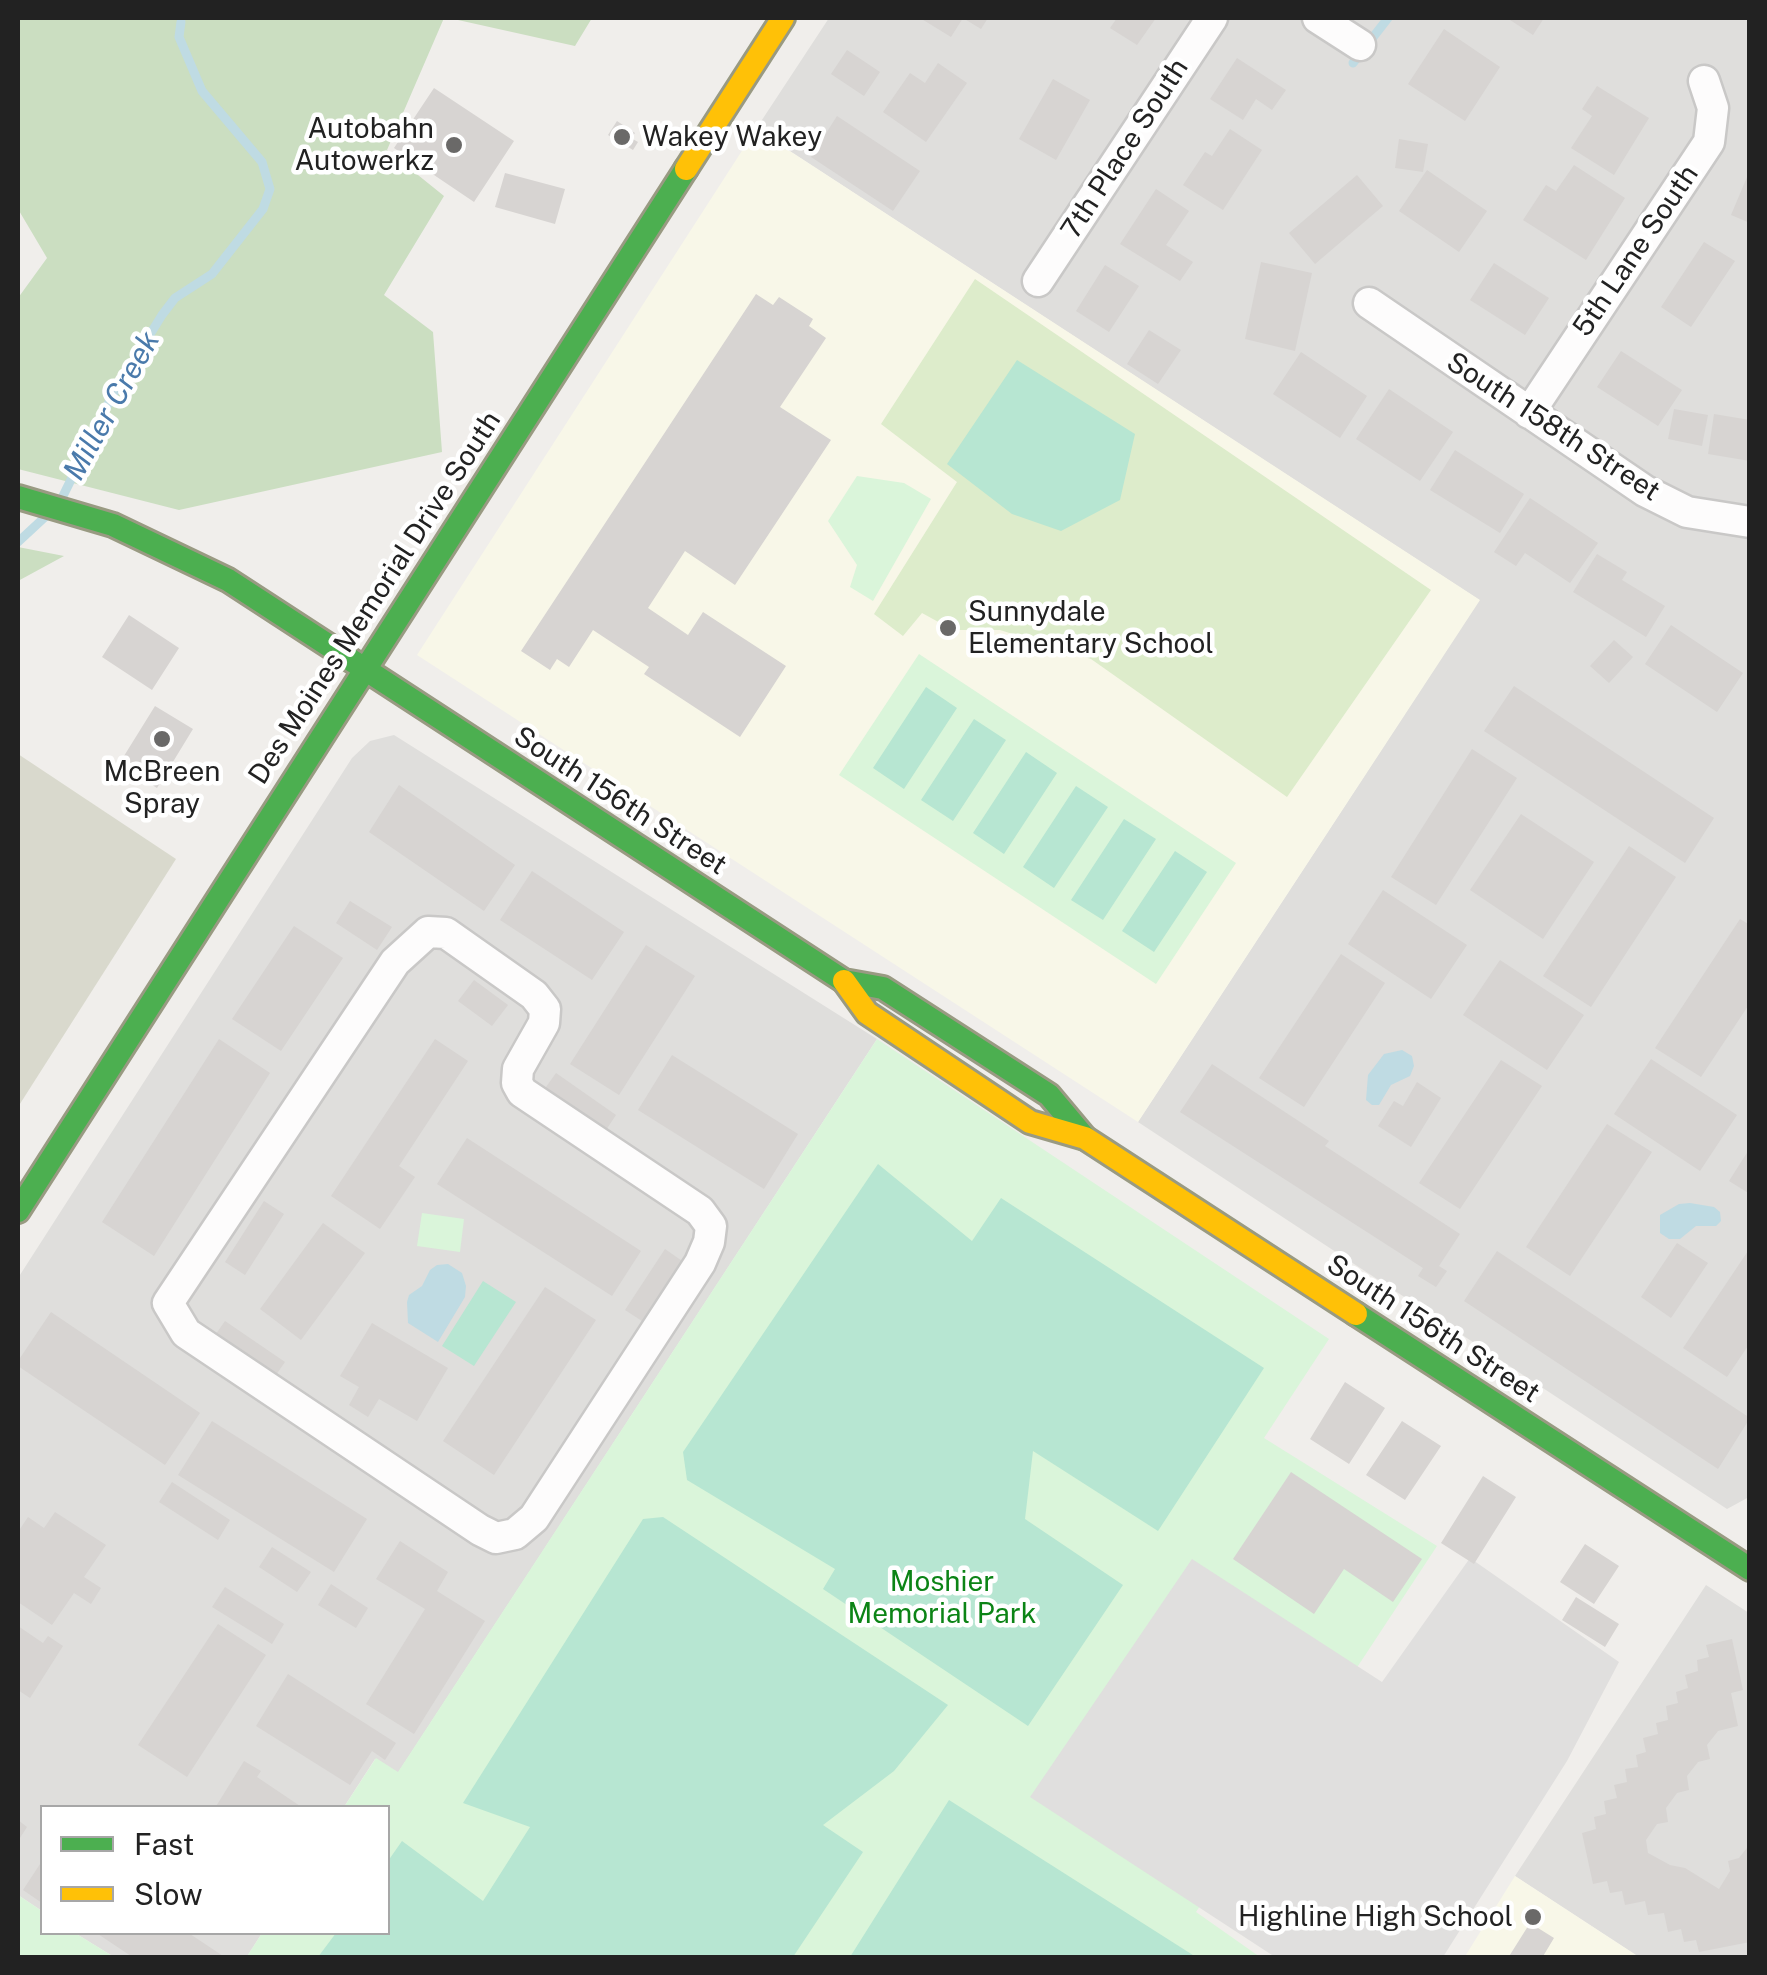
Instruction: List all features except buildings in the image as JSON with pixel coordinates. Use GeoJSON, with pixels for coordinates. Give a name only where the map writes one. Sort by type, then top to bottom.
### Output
{"type":"FeatureCollection","features":[{"type":"Feature","properties":{"kind":"main road","name":"Des Moines Memorial Drive South"},"geometry":{"type":"LineString","coordinates":[[18,1211],[783,18]]}},
{"type":"Feature","properties":{"kind":"main road","name":"South 156th Street"},"geometry":{"type":"LineString","coordinates":[[20,497],[152,542],[228,580],[844,981],[867,1013],[1030,1122],[1085,1138],[1749,1567]]}},
{"type":"Feature","properties":{"kind":"main road","name":"South 156th Street"},"geometry":{"type":"LineString","coordinates":[[844,981],[883,988],[1049,1095],[1085,1138]]}},
{"type":"Feature","properties":{"kind":"street","name":"7th Place South"},"geometry":{"type":"LineString","coordinates":[[1038,281],[1212,18]]}},
{"type":"Feature","properties":{"kind":"street"},"geometry":{"type":"LineString","coordinates":[[1318,18],[1360,46]]}},
{"type":"Feature","properties":{"kind":"street","name":"5th Lane South"},"geometry":{"type":"LineString","coordinates":[[1529,413],[1709,142],[1712,108],[1704,81]]}},
{"type":"Feature","properties":{"kind":"street","name":"South 158th Street"},"geometry":{"type":"LineString","coordinates":[[1369,303],[1644,491],[1687,512],[1750,522]]}},
{"type":"Feature","properties":{"kind":"street"},"geometry":{"type":"LineString","coordinates":[[428,932],[446,933],[534,994],[545,1009],[544,1023],[518,1069],[517,1083],[522,1092],[700,1211],[712,1226],[710,1242],[700,1263],[534,1518],[515,1534],[496,1538],[480,1530],[186,1333],[168,1303],[395,962],[428,932]]}},
{"type":"Feature","properties":{"kind":"shaded area"},"geometry":{"type":"Polygon","coordinates":[[[829,18],[1749,18],[1749,1497],[1727,1509],[1138,1122],[1479,600],[756,129],[829,18]]]}},
{"type":"Feature","properties":{"kind":"shaded area","name":"Sunnydale Elementary School"},"geometry":{"type":"Polygon","coordinates":[[[756,129],[1480,600],[1138,1122],[417,655],[756,129]]]}},
{"type":"Feature","properties":{"kind":"shaded area"},"geometry":{"type":"Polygon","coordinates":[[[394,735],[877,1039],[398,1773],[375,1759],[345,1805],[40,1805],[40,1910],[18,1895],[18,1278],[352,758],[370,741],[394,735]]]}},
{"type":"Feature","properties":{"kind":"shaded area"},"geometry":{"type":"Polygon","coordinates":[[[18,754],[176,859],[18,1107],[18,754]]]}},
{"type":"Feature","properties":{"kind":"shaded area"},"geometry":{"type":"Polygon","coordinates":[[[1470,1558],[1619,1662],[1567,1761],[1443,1957],[1275,1957],[1030,1797],[1192,1559],[1382,1682],[1470,1558]]]}},
{"type":"Feature","properties":{"kind":"shaded area"},"geometry":{"type":"Polygon","coordinates":[[[1706,1585],[1749,1613],[1749,1957],[1639,1957],[1515,1876],[1706,1585]]]}},
{"type":"Feature","properties":{"kind":"shaded area","name":"Highline High School"},"geometry":{"type":"Polygon","coordinates":[[[1515,1876],[1639,1957],[1464,1958],[1515,1876]]]}},
{"type":"Feature","properties":{"kind":"shaded area"},"geometry":{"type":"Polygon","coordinates":[[[78,1935],[261,1935],[246,1958],[114,1957],[78,1935]]]}},
{"type":"Feature","properties":{"kind":"green space"},"geometry":{"type":"Polygon","coordinates":[[[18,18],[444,18],[387,150],[444,196],[384,295],[433,332],[442,452],[179,510],[18,469],[18,298],[47,258],[18,209],[18,18]]]}},
{"type":"Feature","properties":{"kind":"green space"},"geometry":{"type":"Polygon","coordinates":[[[449,18],[592,18],[575,46],[449,18]]]}},
{"type":"Feature","properties":{"kind":"green space"},"geometry":{"type":"Polygon","coordinates":[[[975,279],[1431,590],[1287,797],[1091,659],[1000,630],[953,630],[922,613],[903,636],[874,614],[957,482],[881,424],[975,279]]]}},
{"type":"Feature","properties":{"kind":"green space"},"geometry":{"type":"Polygon","coordinates":[[[1017,360],[1135,434],[1120,500],[1061,531],[1012,514],[947,464],[1017,360]]]}},
{"type":"Feature","properties":{"kind":"green space"},"geometry":{"type":"Polygon","coordinates":[[[857,476],[904,483],[931,499],[873,601],[850,587],[857,565],[828,521],[857,476]]]}},
{"type":"Feature","properties":{"kind":"green space"},"geometry":{"type":"Polygon","coordinates":[[[18,547],[64,556],[18,581],[18,547]]]}},
{"type":"Feature","properties":{"kind":"green space"},"geometry":{"type":"Polygon","coordinates":[[[919,654],[1236,863],[1156,984],[839,775],[919,654]]]}},
{"type":"Feature","properties":{"kind":"green space"},"geometry":{"type":"Polygon","coordinates":[[[926,687],[957,708],[904,789],[873,768],[926,687]]]}},
{"type":"Feature","properties":{"kind":"green space"},"geometry":{"type":"Polygon","coordinates":[[[974,719],[1006,740],[953,821],[921,800],[974,719]]]}},
{"type":"Feature","properties":{"kind":"green space"},"geometry":{"type":"Polygon","coordinates":[[[1026,752],[1057,773],[1004,854],[973,833],[1026,752]]]}},
{"type":"Feature","properties":{"kind":"green space"},"geometry":{"type":"Polygon","coordinates":[[[1076,786],[1108,807],[1054,888],[1023,867],[1076,786]]]}},
{"type":"Feature","properties":{"kind":"green space"},"geometry":{"type":"Polygon","coordinates":[[[1124,819],[1156,839],[1103,920],[1071,900],[1124,819]]]}},
{"type":"Feature","properties":{"kind":"green space"},"geometry":{"type":"Polygon","coordinates":[[[1175,851],[1207,872],[1154,952],[1122,931],[1175,851]]]}},
{"type":"Feature","properties":{"kind":"green space","name":"Moshier Memorial Park"},"geometry":{"type":"Polygon","coordinates":[[[877,1039],[1329,1339],[1264,1438],[1437,1546],[1196,1912],[1260,1957],[246,1958],[261,1935],[390,1935],[390,1805],[345,1805],[376,1758],[398,1772],[877,1039]]]}},
{"type":"Feature","properties":{"kind":"green space"},"geometry":{"type":"Polygon","coordinates":[[[878,1164],[972,1241],[1001,1198],[1264,1368],[1158,1531],[1033,1451],[1025,1519],[1123,1585],[1028,1726],[823,1589],[835,1569],[687,1480],[683,1452],[878,1164]]]}},
{"type":"Feature","properties":{"kind":"green space"},"geometry":{"type":"Polygon","coordinates":[[[422,1213],[464,1219],[460,1252],[417,1246],[422,1213]]]}},
{"type":"Feature","properties":{"kind":"green space"},"geometry":{"type":"Polygon","coordinates":[[[483,1281],[516,1302],[474,1366],[442,1346],[483,1281]]]}},
{"type":"Feature","properties":{"kind":"green space"},"geometry":{"type":"Polygon","coordinates":[[[663,1517],[948,1705],[894,1771],[823,1825],[863,1852],[793,1957],[318,1957],[334,1935],[390,1935],[390,1858],[402,1841],[483,1901],[530,1827],[463,1803],[643,1519],[663,1517]]]}},
{"type":"Feature","properties":{"kind":"green space"},"geometry":{"type":"Polygon","coordinates":[[[949,1800],[1196,1957],[850,1957],[949,1800]]]}},
{"type":"Feature","properties":{"kind":"green space"},"geometry":{"type":"Polygon","coordinates":[[[18,1895],[40,1910],[40,1935],[78,1935],[114,1957],[18,1957],[18,1895]]]}},
{"type":"Feature","properties":{"kind":"water"},"geometry":{"type":"Polygon","coordinates":[[[1402,1050],[1412,1056],[1410,1076],[1391,1085],[1379,1105],[1372,1105],[1366,1100],[1368,1075],[1384,1054],[1402,1050]]]}},
{"type":"Feature","properties":{"kind":"water"},"geometry":{"type":"Polygon","coordinates":[[[1679,1204],[1714,1207],[1720,1212],[1721,1221],[1716,1226],[1696,1226],[1680,1239],[1669,1239],[1660,1233],[1660,1215],[1679,1204]]]}},
{"type":"Feature","properties":{"kind":"water"},"geometry":{"type":"Polygon","coordinates":[[[448,1264],[462,1273],[465,1297],[438,1342],[408,1323],[407,1302],[430,1270],[448,1264]]]}},
{"type":"Feature","properties":{"kind":"waterway"},"geometry":{"type":"LineString","coordinates":[[1353,63],[1388,18]]}},
{"type":"Feature","properties":{"kind":"waterway","name":"Miller Creek"},"geometry":{"type":"LineString","coordinates":[[62,498],[112,396],[162,315],[175,298],[212,274],[263,209],[270,189],[262,162],[202,91],[179,37],[181,22]]}},
{"type":"Feature","properties":{"kind":"waterway","name":"Miller Creek"},"geometry":{"type":"LineString","coordinates":[[18,542],[45,517]]}},
{"type":"Feature","properties":{"kind":"traffic: fast"},"geometry":{"type":"LineString","coordinates":[[18,1211],[686,169]]}},
{"type":"Feature","properties":{"kind":"traffic: fast"},"geometry":{"type":"LineString","coordinates":[[18,497],[113,525],[228,580],[844,981],[883,988],[1049,1095],[1085,1138]]}},
{"type":"Feature","properties":{"kind":"traffic: fast"},"geometry":{"type":"LineString","coordinates":[[1356,1314],[1750,1569]]}},
{"type":"Feature","properties":{"kind":"traffic: slow"},"geometry":{"type":"LineString","coordinates":[[686,169],[783,18]]}},
{"type":"Feature","properties":{"kind":"traffic: slow"},"geometry":{"type":"LineString","coordinates":[[844,981],[867,1013],[1030,1122],[1085,1138],[1356,1314]]}},
{"type":"Feature","properties":{"kind":"place","name":"Wakey Wakey"},"geometry":{"type":"Point","coordinates":[622,137]}},
{"type":"Feature","properties":{"kind":"place","name":"Autobahn Autowerkz"},"geometry":{"type":"Point","coordinates":[454,145]}},
{"type":"Feature","properties":{"kind":"place","name":"Sunnydale Elementary School"},"geometry":{"type":"Point","coordinates":[948,628]}},
{"type":"Feature","properties":{"kind":"place","name":"McBreen Spray"},"geometry":{"type":"Point","coordinates":[162,739]}},
{"type":"Feature","properties":{"kind":"place","name":"Highline High School"},"geometry":{"type":"Point","coordinates":[1533,1917]}}]}
